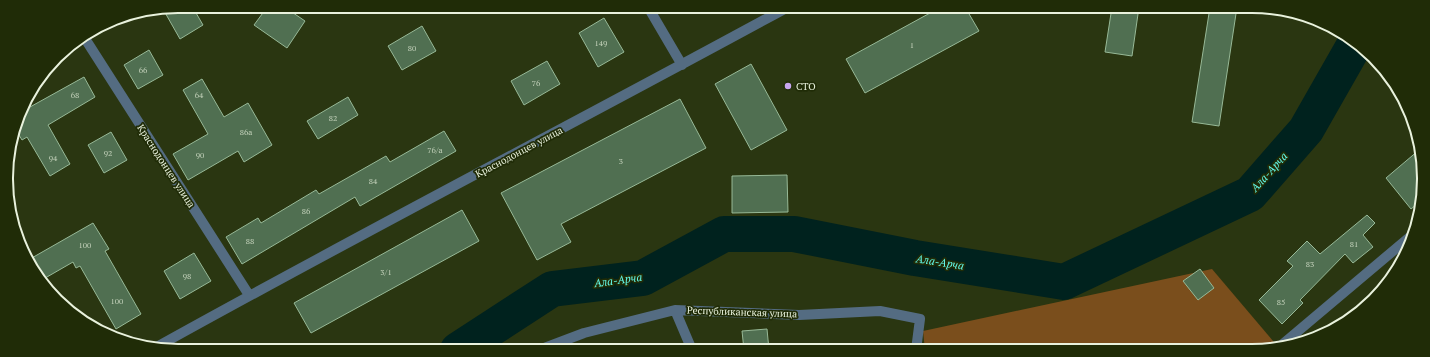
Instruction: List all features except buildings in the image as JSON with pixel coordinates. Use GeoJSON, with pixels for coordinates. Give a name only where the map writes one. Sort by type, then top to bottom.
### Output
{"type":"FeatureCollection","features":[{"type":"Feature","properties":{"kind":"street"},"geometry":{"type":"LineString","coordinates":[[652,13],[682,65]]}},
{"type":"Feature","properties":{"kind":"street","name":"Краснодонцев улица"},"geometry":{"type":"LineString","coordinates":[[163,344],[249,295],[777,13]]}},
{"type":"Feature","properties":{"kind":"street","name":"Краснодонцев улица"},"geometry":{"type":"LineString","coordinates":[[87,41],[249,295]]}},
{"type":"Feature","properties":{"kind":"street"},"geometry":{"type":"LineString","coordinates":[[1288,340],[1404,242]]}},
{"type":"Feature","properties":{"kind":"street"},"geometry":{"type":"LineString","coordinates":[[675,310],[689,344]]}},
{"type":"Feature","properties":{"kind":"street","name":"Республиканская улица"},"geometry":{"type":"LineString","coordinates":[[555,344],[584,333],[675,310],[799,315],[880,310],[920,319],[917,344]]}},
{"type":"Feature","properties":{"kind":"shaded area"},"geometry":{"type":"Polygon","coordinates":[[[1212,269],[1275,343],[1262,344],[924,344],[923,331],[1212,269]]]}},
{"type":"Feature","properties":{"kind":"waterway","name":"Ала-Арча"},"geometry":{"type":"LineString","coordinates":[[467,344],[552,289],[643,278],[724,234],[794,234],[915,258],[1064,282],[1250,194],[1306,130],[1353,48]]}},
{"type":"Feature","properties":{"kind":"place","name":"СТО"},"geometry":{"type":"Point","coordinates":[788,86]}}]}
